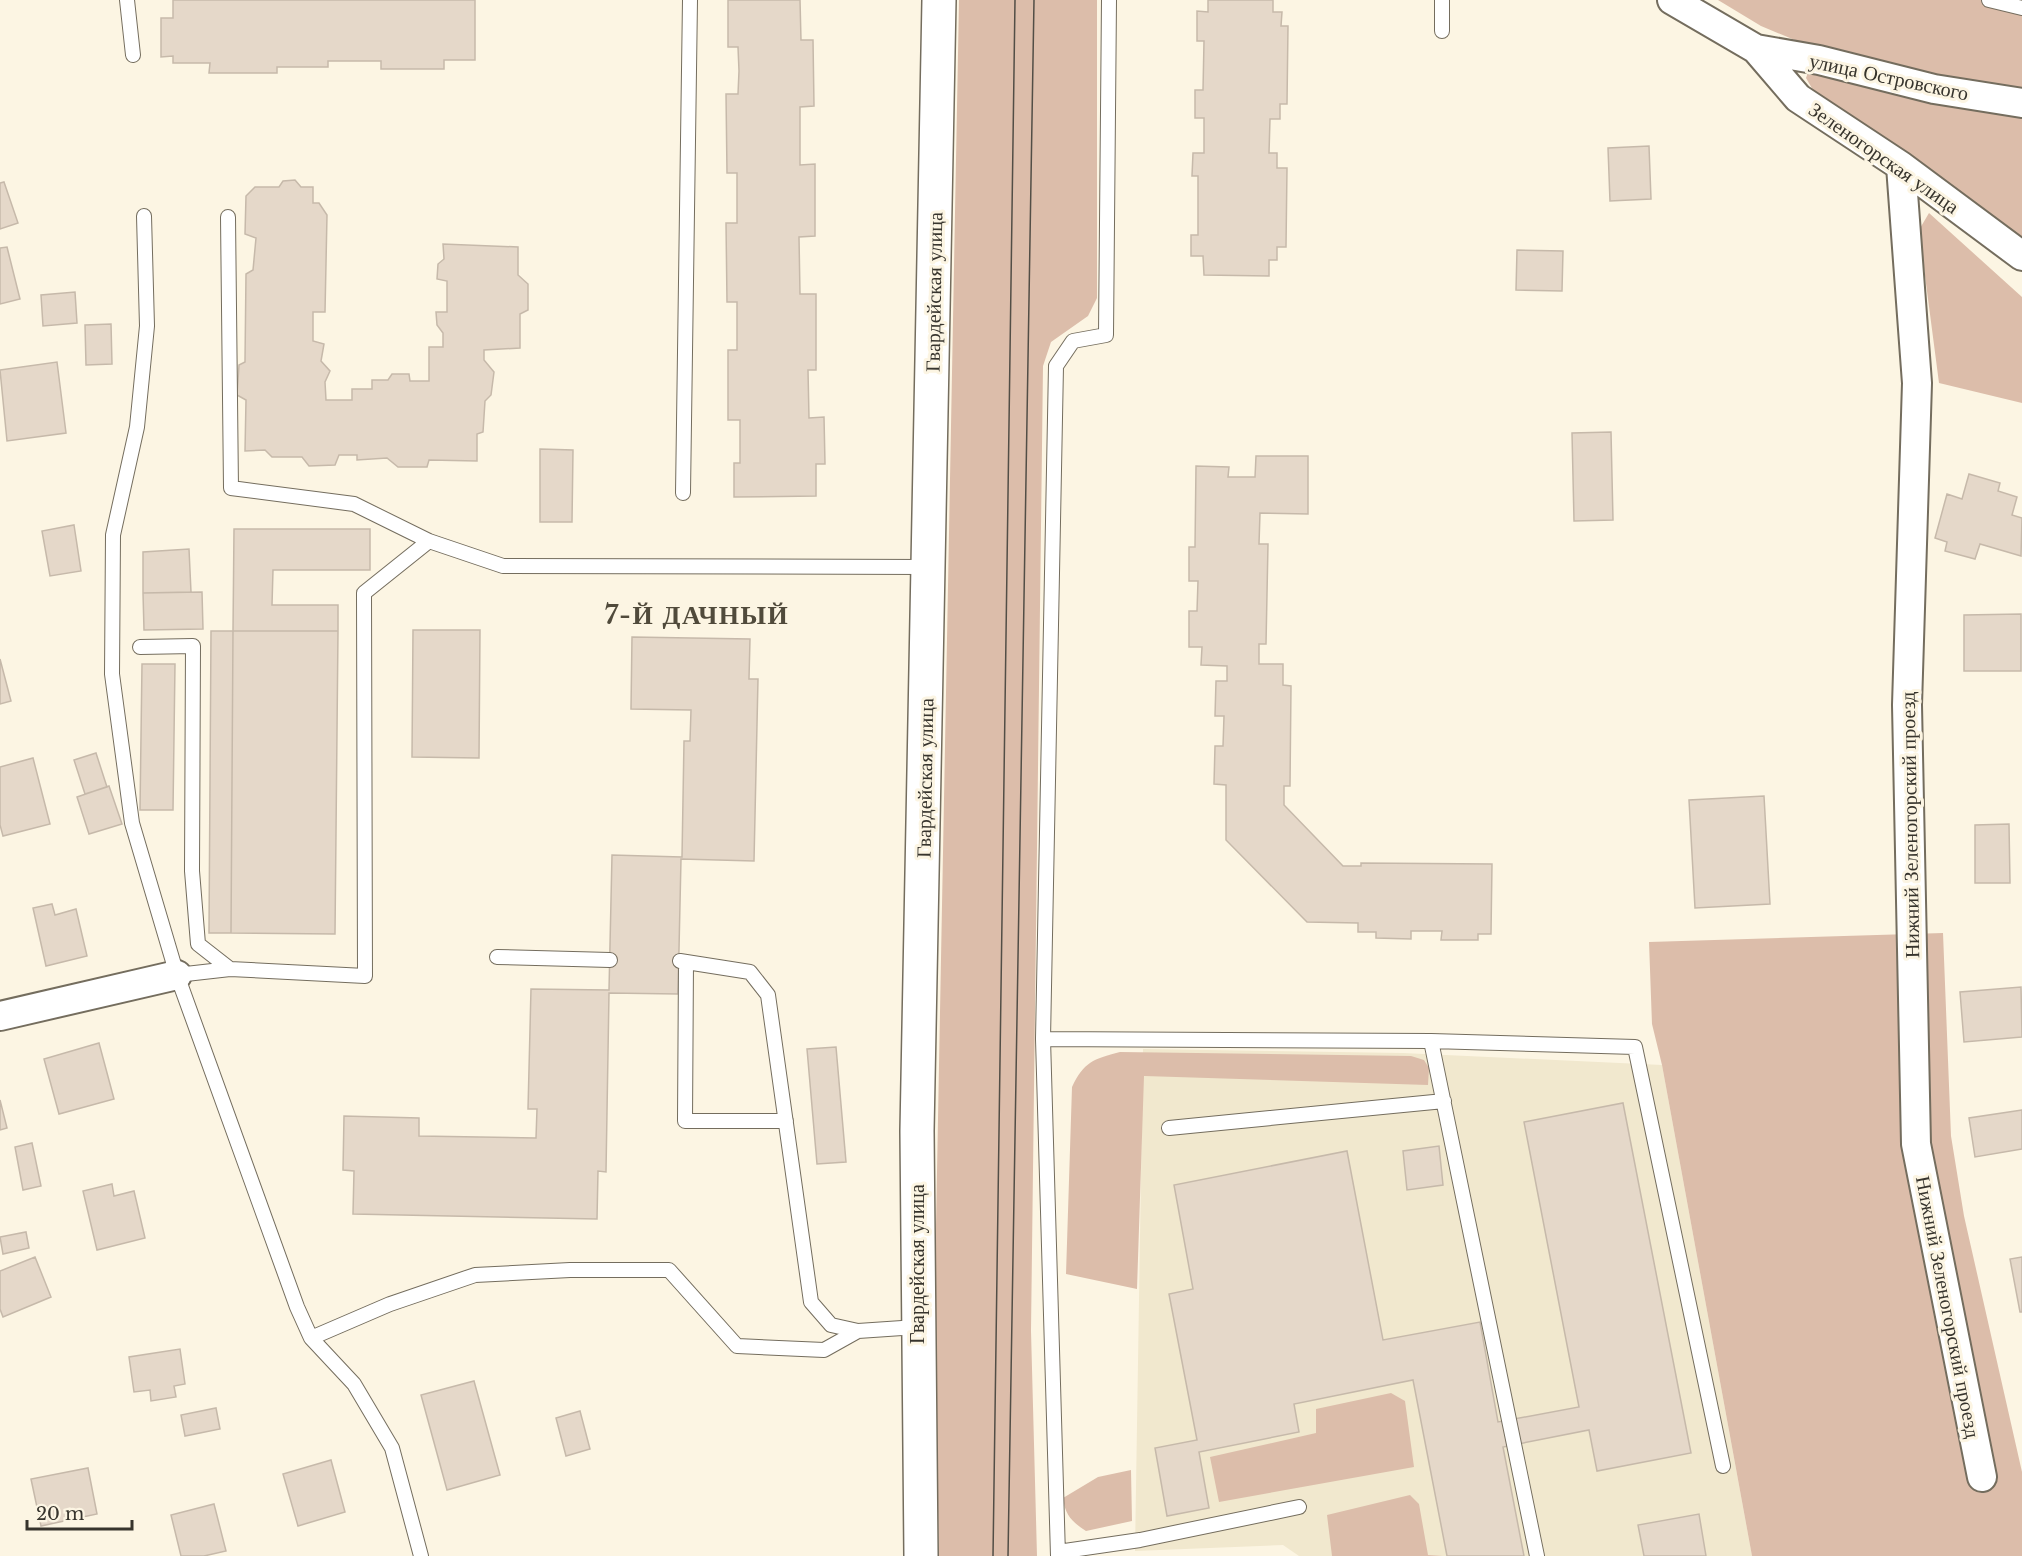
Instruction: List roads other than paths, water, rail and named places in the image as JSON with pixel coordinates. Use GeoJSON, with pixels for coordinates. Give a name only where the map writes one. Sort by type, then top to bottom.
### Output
{"type":"FeatureCollection","features":[{"type":"Feature","properties":{"kind":"street","name":"Гвардейская улица"},"geometry":{"type":"LineString","coordinates":[[921,1556],[917,1327],[918,1131],[939,0]]}},
{"type":"Feature","properties":{"kind":"street"},"geometry":{"type":"LineString","coordinates":[[1671,0],[1756,49]]}},
{"type":"Feature","properties":{"kind":"street","name":"улица Островского"},"geometry":{"type":"LineString","coordinates":[[1756,49],[1819,60],[1934,89],[2022,103]]}},
{"type":"Feature","properties":{"kind":"street","name":"Зеленогорская улица"},"geometry":{"type":"LineString","coordinates":[[1756,49],[1798,98],[1901,166],[2022,256]]}},
{"type":"Feature","properties":{"kind":"street","name":"Нижний Зеленогорский проезд"},"geometry":{"type":"LineString","coordinates":[[1901,166],[1917,383],[1906,705],[1916,1144],[1982,1477]]}},
{"type":"Feature","properties":{"kind":"street"},"geometry":{"type":"LineString","coordinates":[[0,1016],[177,975]]}},
{"type":"Feature","properties":{"kind":"lane"},"geometry":{"type":"LineString","coordinates":[[127,0],[133,56]]}},
{"type":"Feature","properties":{"kind":"lane"},"geometry":{"type":"LineString","coordinates":[[683,494],[690,0]]}},
{"type":"Feature","properties":{"kind":"lane"},"geometry":{"type":"LineString","coordinates":[[1109,0],[1106,334],[1073,341],[1056,366],[1043,1039],[1058,1554],[1299,1508]]}},
{"type":"Feature","properties":{"kind":"lane"},"geometry":{"type":"LineString","coordinates":[[1442,0],[1442,31]]}},
{"type":"Feature","properties":{"kind":"lane"},"geometry":{"type":"LineString","coordinates":[[1989,0],[2022,8]]}},
{"type":"Feature","properties":{"kind":"lane"},"geometry":{"type":"LineString","coordinates":[[144,216],[147,326],[137,427],[113,535],[112,674],[132,823],[177,975],[293,1296],[311,1338],[354,1384],[392,1448],[421,1556]]}},
{"type":"Feature","properties":{"kind":"lane"},"geometry":{"type":"LineString","coordinates":[[228,217],[231,488],[354,504],[429,541],[503,566],[930,567]]}},
{"type":"Feature","properties":{"kind":"lane"},"geometry":{"type":"LineString","coordinates":[[177,975],[230,969],[365,976],[364,593],[429,541]]}},
{"type":"Feature","properties":{"kind":"lane"},"geometry":{"type":"LineString","coordinates":[[140,647],[193,646],[192,871],[198,944],[230,969]]}},
{"type":"Feature","properties":{"kind":"lane"},"geometry":{"type":"LineString","coordinates":[[497,957],[610,960]]}},
{"type":"Feature","properties":{"kind":"lane"},"geometry":{"type":"LineString","coordinates":[[786,1121],[685,1121],[683,961],[750,972],[768,995],[786,1121],[811,1302],[831,1325],[858,1331],[917,1327]]}},
{"type":"Feature","properties":{"kind":"lane"},"geometry":{"type":"LineString","coordinates":[[1043,1039],[1431,1041],[1635,1047],[1723,1466]]}},
{"type":"Feature","properties":{"kind":"lane"},"geometry":{"type":"LineString","coordinates":[[1431,1041],[1537,1556]]}},
{"type":"Feature","properties":{"kind":"lane"},"geometry":{"type":"LineString","coordinates":[[1169,1128],[1444,1101]]}},
{"type":"Feature","properties":{"kind":"lane"},"geometry":{"type":"LineString","coordinates":[[311,1338],[390,1304],[475,1275],[581,1270],[669,1270],[737,1346],[824,1350],[858,1331]]}},
{"type":"Feature","properties":{"kind":"tram line"},"geometry":{"type":"LineString","coordinates":[[993,1556],[1015,0]]}},
{"type":"Feature","properties":{"kind":"tram line"},"geometry":{"type":"LineString","coordinates":[[1008,1556],[1034,0]]}},
{"type":"Feature","properties":{"kind":"district","name":"7-Й ДАЧНЫЙ"},"geometry":{"type":"Point","coordinates":[697,615]}}]}
